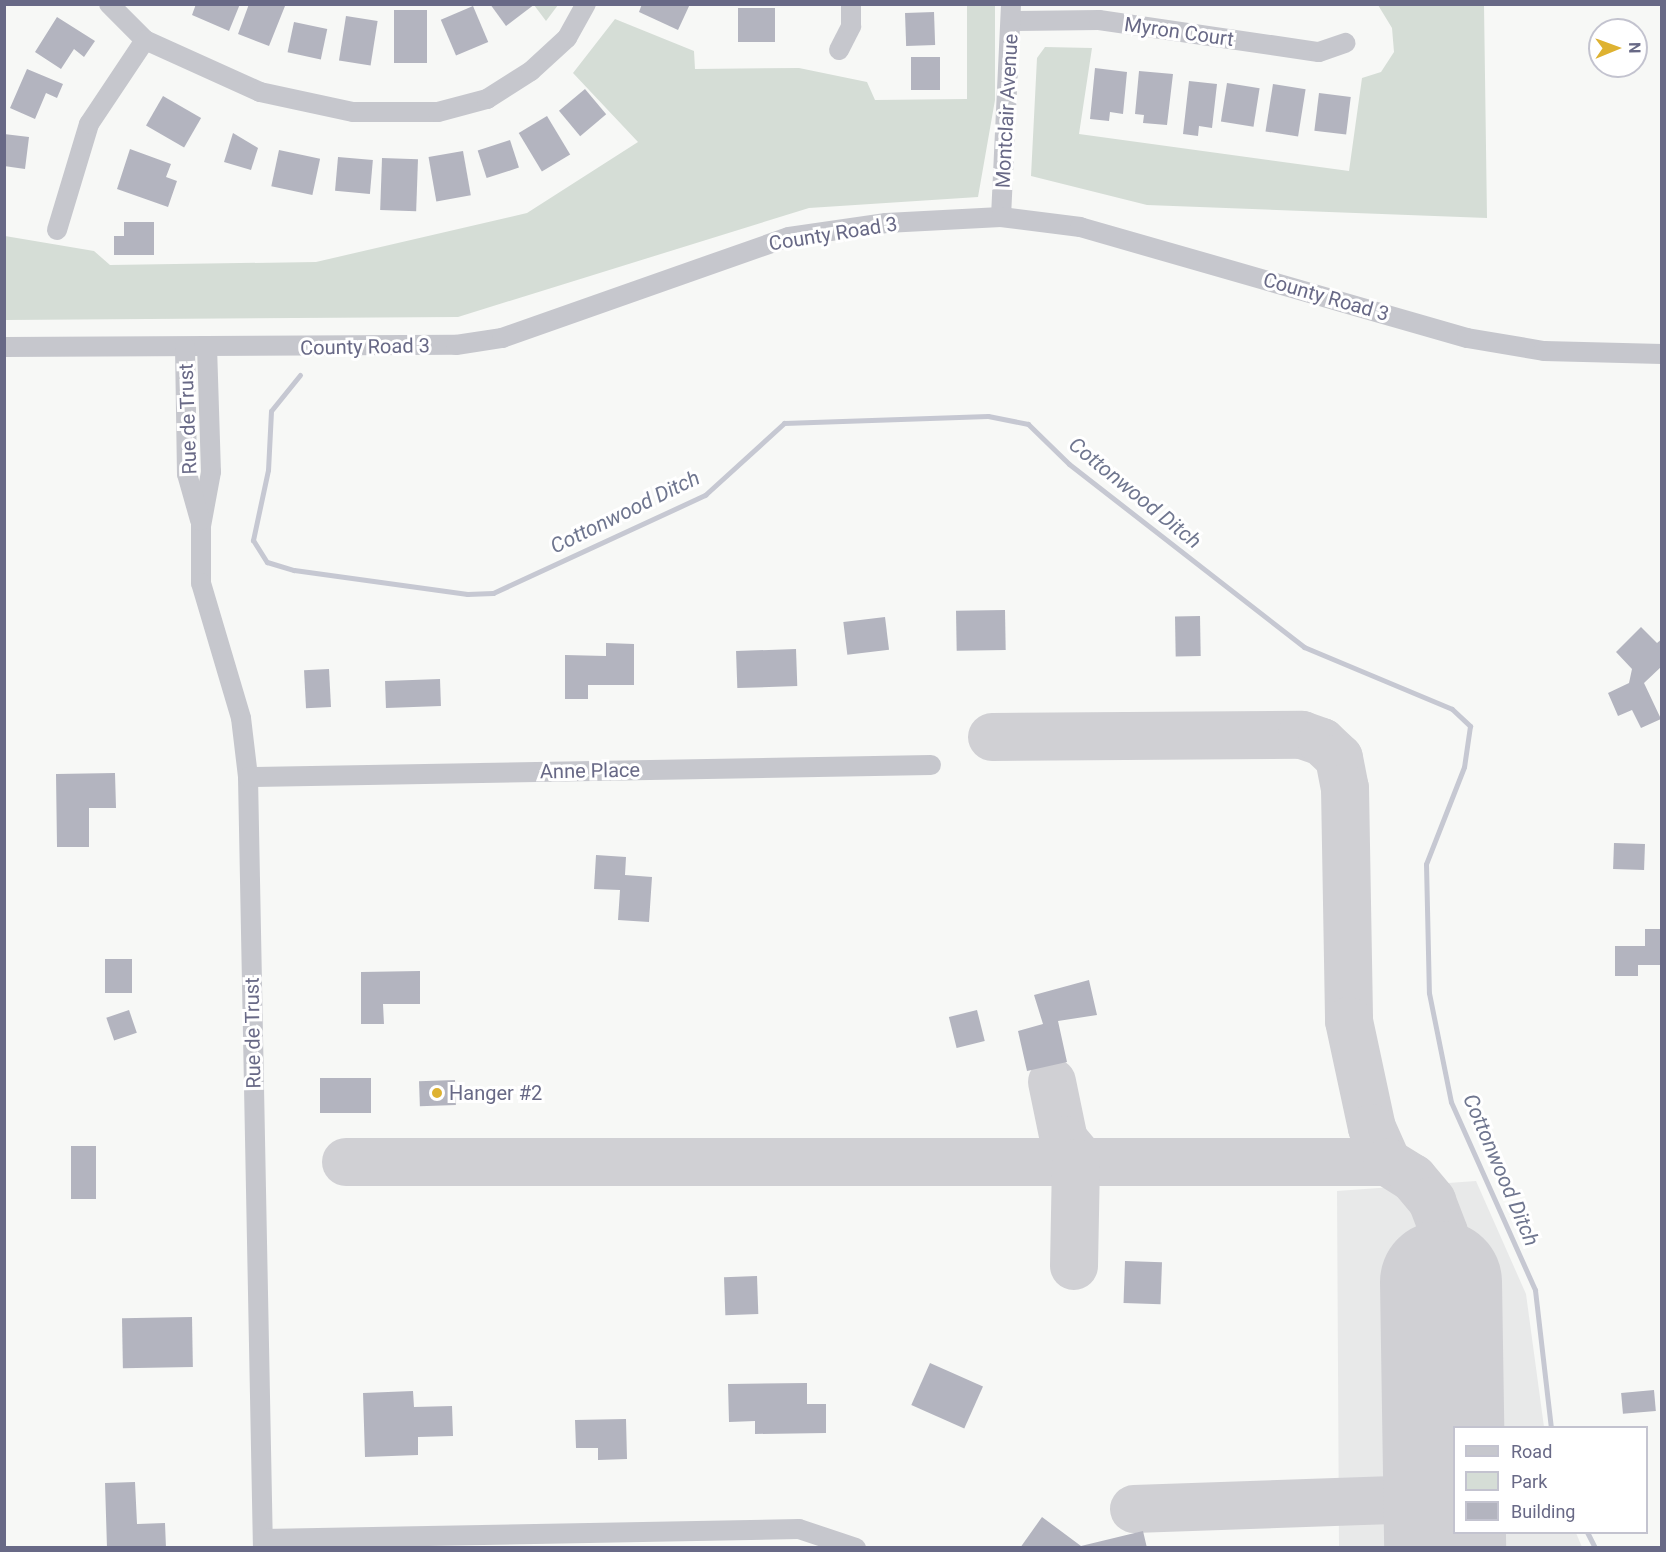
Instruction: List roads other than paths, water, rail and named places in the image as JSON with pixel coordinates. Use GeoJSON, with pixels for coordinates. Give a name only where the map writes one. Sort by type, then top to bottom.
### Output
{"type":"FeatureCollection","features":[{"type":"Feature","properties":{"kind":"street"},"geometry":{"type":"LineString","coordinates":[[109,4],[145,40],[260,92],[353,112],[438,112],[487,99],[531,71],[567,38],[586,4]]}},
{"type":"Feature","properties":{"kind":"street"},"geometry":{"type":"LineString","coordinates":[[839,50],[851,26],[851,4]]}},
{"type":"Feature","properties":{"kind":"street","name":"Myron Court"},"geometry":{"type":"LineString","coordinates":[[1011,13],[1099,20],[1319,52],[1345,43]]}},
{"type":"Feature","properties":{"kind":"street","name":"Montclair Avenue"},"geometry":{"type":"LineString","coordinates":[[1001,217],[1011,13]]}},
{"type":"Feature","properties":{"kind":"street"},"geometry":{"type":"LineString","coordinates":[[57,230],[89,124],[145,40]]}},
{"type":"Feature","properties":{"kind":"street","name":"County Road 3"},"geometry":{"type":"LineString","coordinates":[[4,347],[207,346],[358,350],[502,338],[789,237],[886,223],[1001,217],[1080,227],[1467,338],[1544,351],[1662,354]]}},
{"type":"Feature","properties":{"kind":"street","name":"Rue de Trust"},"geometry":{"type":"LineString","coordinates":[[185,346],[187,474],[201,526]]}},
{"type":"Feature","properties":{"kind":"street","name":"Rue de Trust"},"geometry":{"type":"LineString","coordinates":[[207,346],[211,472],[201,526],[201,583],[241,718],[248,777],[263,1544]]}},
{"type":"Feature","properties":{"kind":"street","name":"Anne Place"},"geometry":{"type":"LineString","coordinates":[[248,777],[931,765]]}},
{"type":"Feature","properties":{"kind":"street"},"geometry":{"type":"LineString","coordinates":[[263,1544],[799,1529],[856,1548]]}},
{"type":"Feature","properties":{"kind":"waterway","name":"Cottonwood Ditch"},"geometry":{"type":"LineString","coordinates":[[300,375],[271,411],[268,470],[253,540],[267,562],[294,570],[467,594],[493,593],[705,495],[784,423],[988,416],[1028,424],[1069,464],[1304,647],[1452,709],[1470,726],[1464,767],[1426,864],[1429,993],[1451,1102],[1535,1290],[1551,1426]]}},
{"type":"Feature","properties":{"kind":"waterway","name":"Cottonwood Ditch"},"geometry":{"type":"LineString","coordinates":[[1588,1534],[1595,1548]]}},
{"type":"Feature","properties":{"kind":"place","name":"Hanger #2"},"geometry":{"type":"Point","coordinates":[437,1093]}}]}
